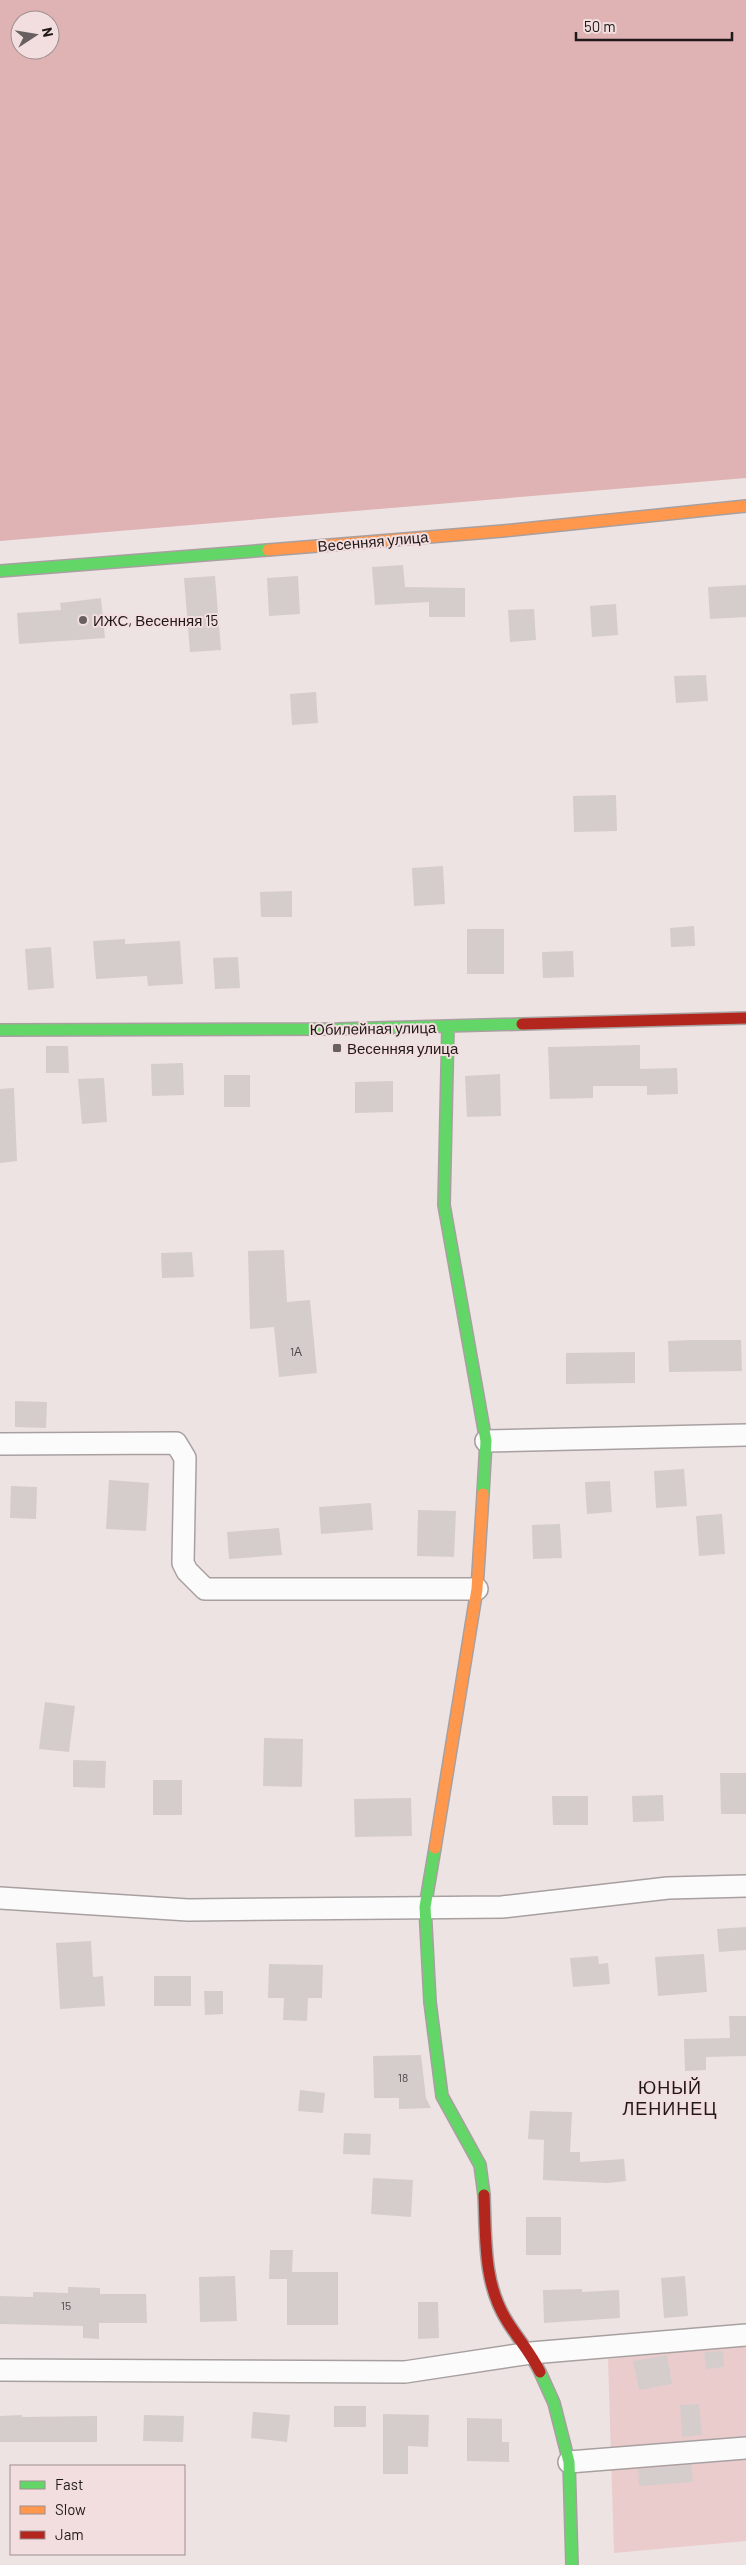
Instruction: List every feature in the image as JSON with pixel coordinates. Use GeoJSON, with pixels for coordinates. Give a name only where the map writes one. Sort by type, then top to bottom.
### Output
{"type":"FeatureCollection","features":[{"type":"Feature","properties":{"kind":"street","name":"Весенняя улица"},"geometry":{"type":"LineString","coordinates":[[0,571],[503,531],[746,506]]}},
{"type":"Feature","properties":{"kind":"street","name":"Юбилейная улица"},"geometry":{"type":"LineString","coordinates":[[0,1030],[338,1029],[746,1018]]}},
{"type":"Feature","properties":{"kind":"street"},"geometry":{"type":"LineString","coordinates":[[448,1026],[444,1205],[486,1441],[476,1589],[425,1907],[430,2002],[442,2096],[480,2165],[484,2188],[488,2276],[506,2320],[531,2353],[554,2403],[569,2462],[572,2565]]}},
{"type":"Feature","properties":{"kind":"street"},"geometry":{"type":"LineString","coordinates":[[486,1441],[746,1435]]}},
{"type":"Feature","properties":{"kind":"street"},"geometry":{"type":"LineString","coordinates":[[0,1444],[176,1443],[185,1458],[183,1563],[187,1571],[205,1589],[476,1589]]}},
{"type":"Feature","properties":{"kind":"street"},"geometry":{"type":"LineString","coordinates":[[0,1898],[188,1910],[502,1907],[668,1888],[746,1886]]}},
{"type":"Feature","properties":{"kind":"street"},"geometry":{"type":"LineString","coordinates":[[0,2370],[405,2372],[531,2353],[746,2335]]}},
{"type":"Feature","properties":{"kind":"street"},"geometry":{"type":"LineString","coordinates":[[569,2462],[746,2448]]}},
{"type":"Feature","properties":{"kind":"shaded area"},"geometry":{"type":"Polygon","coordinates":[[[0,0],[746,0],[746,478],[0,541],[0,0]]]}},
{"type":"Feature","properties":{"kind":"shaded area"},"geometry":{"type":"Polygon","coordinates":[[[746,2345],[746,2541],[614,2553],[608,2359],[746,2345]]]}},
{"type":"Feature","properties":{"kind":"building"},"geometry":{"type":"Polygon","coordinates":[[[403,565],[405,587],[465,588],[465,617],[429,617],[429,602],[375,605],[372,567],[403,565]]]}},
{"type":"Feature","properties":{"kind":"building"},"geometry":{"type":"Polygon","coordinates":[[[215,576],[221,650],[190,652],[184,578],[215,576]]]}},
{"type":"Feature","properties":{"kind":"building"},"geometry":{"type":"Polygon","coordinates":[[[298,576],[300,614],[269,616],[267,578],[298,576]]]}},
{"type":"Feature","properties":{"kind":"building"},"geometry":{"type":"Polygon","coordinates":[[[746,585],[746,617],[710,619],[708,587],[746,585]]]}},
{"type":"Feature","properties":{"kind":"building"},"geometry":{"type":"Polygon","coordinates":[[[101,598],[105,638],[19,644],[17,613],[61,610],[60,603],[101,598]]]}},
{"type":"Feature","properties":{"kind":"building"},"geometry":{"type":"Polygon","coordinates":[[[616,604],[618,635],[592,637],[590,606],[616,604]]]}},
{"type":"Feature","properties":{"kind":"building"},"geometry":{"type":"Polygon","coordinates":[[[534,609],[536,640],[510,642],[508,610],[534,609]]]}},
{"type":"Feature","properties":{"kind":"building"},"geometry":{"type":"Polygon","coordinates":[[[706,675],[708,701],[676,703],[674,676],[706,675]]]}},
{"type":"Feature","properties":{"kind":"building"},"geometry":{"type":"Polygon","coordinates":[[[316,692],[318,723],[292,725],[290,694],[316,692]]]}},
{"type":"Feature","properties":{"kind":"building"},"geometry":{"type":"Polygon","coordinates":[[[616,795],[617,831],[574,832],[573,796],[616,795]]]}},
{"type":"Feature","properties":{"kind":"building"},"geometry":{"type":"Polygon","coordinates":[[[443,866],[445,904],[414,906],[412,868],[443,866]]]}},
{"type":"Feature","properties":{"kind":"building"},"geometry":{"type":"Polygon","coordinates":[[[292,891],[292,917],[261,917],[260,892],[292,891]]]}},
{"type":"Feature","properties":{"kind":"building"},"geometry":{"type":"Polygon","coordinates":[[[694,926],[695,946],[671,947],[670,928],[694,926]]]}},
{"type":"Feature","properties":{"kind":"building"},"geometry":{"type":"Polygon","coordinates":[[[467,929],[504,929],[504,974],[467,974],[467,929]]]}},
{"type":"Feature","properties":{"kind":"building"},"geometry":{"type":"Polygon","coordinates":[[[125,939],[125,944],[180,941],[183,984],[148,986],[147,976],[96,979],[93,941],[125,939]]]}},
{"type":"Feature","properties":{"kind":"building"},"geometry":{"type":"Polygon","coordinates":[[[51,947],[54,988],[28,990],[25,949],[51,947]]]}},
{"type":"Feature","properties":{"kind":"building"},"geometry":{"type":"Polygon","coordinates":[[[573,951],[574,977],[543,978],[542,952],[573,951]]]}},
{"type":"Feature","properties":{"kind":"building"},"geometry":{"type":"Polygon","coordinates":[[[238,957],[240,988],[215,989],[213,958],[238,957]]]}},
{"type":"Feature","properties":{"kind":"building"},"geometry":{"type":"Polygon","coordinates":[[[640,1045],[640,1069],[677,1068],[678,1094],[647,1095],[647,1086],[593,1086],[593,1098],[550,1099],[548,1047],[640,1045]]]}},
{"type":"Feature","properties":{"kind":"building"},"geometry":{"type":"Polygon","coordinates":[[[46,1046],[68,1046],[69,1073],[46,1073],[46,1046]]]}},
{"type":"Feature","properties":{"kind":"building"},"geometry":{"type":"Polygon","coordinates":[[[183,1063],[184,1095],[152,1096],[151,1064],[183,1063]]]}},
{"type":"Feature","properties":{"kind":"building"},"geometry":{"type":"Polygon","coordinates":[[[500,1074],[501,1116],[467,1117],[465,1076],[500,1074]]]}},
{"type":"Feature","properties":{"kind":"building"},"geometry":{"type":"Polygon","coordinates":[[[224,1075],[250,1075],[250,1107],[224,1107],[224,1075]]]}},
{"type":"Feature","properties":{"kind":"building"},"geometry":{"type":"Polygon","coordinates":[[[104,1078],[107,1122],[82,1124],[78,1079],[104,1078]]]}},
{"type":"Feature","properties":{"kind":"building"},"geometry":{"type":"Polygon","coordinates":[[[393,1081],[393,1112],[355,1113],[355,1082],[393,1081]]]}},
{"type":"Feature","properties":{"kind":"building"},"geometry":{"type":"Polygon","coordinates":[[[14,1088],[17,1161],[0,1163],[0,1089],[14,1088]]]}},
{"type":"Feature","properties":{"kind":"building"},"geometry":{"type":"Polygon","coordinates":[[[284,1250],[287,1302],[310,1300],[317,1373],[279,1377],[274,1327],[250,1329],[248,1251],[284,1250]]]}},
{"type":"Feature","properties":{"kind":"building"},"geometry":{"type":"Polygon","coordinates":[[[192,1252],[194,1277],[162,1278],[161,1253],[192,1252]]]}},
{"type":"Feature","properties":{"kind":"building"},"geometry":{"type":"Polygon","coordinates":[[[741,1340],[742,1371],[669,1372],[668,1341],[741,1340]]]}},
{"type":"Feature","properties":{"kind":"building"},"geometry":{"type":"Polygon","coordinates":[[[635,1352],[635,1383],[566,1384],[566,1353],[635,1352]]]}},
{"type":"Feature","properties":{"kind":"building"},"geometry":{"type":"Polygon","coordinates":[[[15,1401],[47,1402],[46,1428],[15,1427],[15,1401]]]}},
{"type":"Feature","properties":{"kind":"building"},"geometry":{"type":"Polygon","coordinates":[[[684,1469],[687,1506],[656,1508],[654,1471],[684,1469]]]}},
{"type":"Feature","properties":{"kind":"building"},"geometry":{"type":"Polygon","coordinates":[[[109,1480],[149,1483],[146,1531],[106,1529],[109,1480]]]}},
{"type":"Feature","properties":{"kind":"building"},"geometry":{"type":"Polygon","coordinates":[[[610,1481],[612,1512],[587,1514],[585,1482],[610,1481]]]}},
{"type":"Feature","properties":{"kind":"building"},"geometry":{"type":"Polygon","coordinates":[[[11,1486],[37,1487],[36,1519],[10,1518],[11,1486]]]}},
{"type":"Feature","properties":{"kind":"building"},"geometry":{"type":"Polygon","coordinates":[[[371,1503],[373,1530],[321,1534],[319,1507],[371,1503]]]}},
{"type":"Feature","properties":{"kind":"building"},"geometry":{"type":"Polygon","coordinates":[[[418,1510],[456,1511],[454,1557],[417,1556],[418,1510]]]}},
{"type":"Feature","properties":{"kind":"building"},"geometry":{"type":"Polygon","coordinates":[[[722,1514],[725,1554],[699,1556],[696,1516],[722,1514]]]}},
{"type":"Feature","properties":{"kind":"building"},"geometry":{"type":"Polygon","coordinates":[[[560,1524],[562,1558],[533,1559],[532,1525],[560,1524]]]}},
{"type":"Feature","properties":{"kind":"building"},"geometry":{"type":"Polygon","coordinates":[[[279,1528],[282,1555],[229,1559],[227,1532],[279,1528]]]}},
{"type":"Feature","properties":{"kind":"building"},"geometry":{"type":"Polygon","coordinates":[[[45,1702],[75,1706],[69,1752],[39,1749],[45,1702]]]}},
{"type":"Feature","properties":{"kind":"building"},"geometry":{"type":"Polygon","coordinates":[[[264,1738],[303,1739],[302,1787],[263,1786],[264,1738]]]}},
{"type":"Feature","properties":{"kind":"building"},"geometry":{"type":"Polygon","coordinates":[[[73,1760],[106,1761],[105,1788],[73,1787],[73,1760]]]}},
{"type":"Feature","properties":{"kind":"building"},"geometry":{"type":"Polygon","coordinates":[[[720,1773],[746,1773],[746,1814],[721,1814],[720,1773]]]}},
{"type":"Feature","properties":{"kind":"building"},"geometry":{"type":"Polygon","coordinates":[[[153,1780],[182,1780],[182,1815],[153,1815],[153,1780]]]}},
{"type":"Feature","properties":{"kind":"building"},"geometry":{"type":"Polygon","coordinates":[[[663,1795],[664,1821],[633,1822],[632,1796],[663,1795]]]}},
{"type":"Feature","properties":{"kind":"building"},"geometry":{"type":"Polygon","coordinates":[[[552,1796],[588,1796],[588,1825],[553,1825],[552,1796]]]}},
{"type":"Feature","properties":{"kind":"building"},"geometry":{"type":"Polygon","coordinates":[[[411,1798],[412,1836],[355,1837],[354,1799],[411,1798]]]}},
{"type":"Feature","properties":{"kind":"building"},"geometry":{"type":"Polygon","coordinates":[[[746,1927],[746,1950],[719,1952],[717,1929],[746,1927]]]}},
{"type":"Feature","properties":{"kind":"building"},"geometry":{"type":"Polygon","coordinates":[[[91,1941],[93,1977],[103,1976],[105,2006],[60,2009],[56,1943],[91,1941]]]}},
{"type":"Feature","properties":{"kind":"building"},"geometry":{"type":"Polygon","coordinates":[[[704,1954],[707,1992],[658,1996],[655,1957],[704,1954]]]}},
{"type":"Feature","properties":{"kind":"building"},"geometry":{"type":"Polygon","coordinates":[[[598,1956],[599,1964],[608,1963],[610,1984],[573,1987],[570,1958],[598,1956]]]}},
{"type":"Feature","properties":{"kind":"building"},"geometry":{"type":"Polygon","coordinates":[[[269,1964],[323,1965],[322,1998],[308,1998],[307,2021],[283,2020],[284,1998],[268,1998],[269,1964]]]}},
{"type":"Feature","properties":{"kind":"building"},"geometry":{"type":"Polygon","coordinates":[[[154,1976],[191,1976],[191,2006],[154,2006],[154,1976]]]}},
{"type":"Feature","properties":{"kind":"building"},"geometry":{"type":"Polygon","coordinates":[[[204,1991],[223,1991],[223,2014],[205,2015],[204,1991]]]}},
{"type":"Feature","properties":{"kind":"building"},"geometry":{"type":"Polygon","coordinates":[[[729,2016],[746,2016],[746,2056],[706,2057],[706,2070],[685,2071],[684,2039],[730,2038],[729,2016]]]}},
{"type":"Feature","properties":{"kind":"building"},"geometry":{"type":"Polygon","coordinates":[[[421,2055],[426,2098],[431,2108],[399,2109],[399,2098],[374,2098],[373,2056],[421,2055]]]}},
{"type":"Feature","properties":{"kind":"building"},"geometry":{"type":"Polygon","coordinates":[[[300,2090],[325,2093],[323,2113],[298,2111],[300,2090]]]}},
{"type":"Feature","properties":{"kind":"building"},"geometry":{"type":"Polygon","coordinates":[[[530,2111],[572,2112],[570,2152],[580,2152],[580,2162],[624,2159],[626,2181],[607,2183],[543,2180],[544,2140],[528,2139],[530,2111]]]}},
{"type":"Feature","properties":{"kind":"building"},"geometry":{"type":"Polygon","coordinates":[[[344,2133],[371,2134],[370,2155],[343,2154],[344,2133]]]}},
{"type":"Feature","properties":{"kind":"building"},"geometry":{"type":"Polygon","coordinates":[[[373,2178],[413,2180],[411,2217],[371,2214],[373,2178]]]}},
{"type":"Feature","properties":{"kind":"building"},"geometry":{"type":"Polygon","coordinates":[[[526,2217],[561,2217],[561,2255],[526,2255],[526,2217]]]}},
{"type":"Feature","properties":{"kind":"building"},"geometry":{"type":"Polygon","coordinates":[[[270,2250],[293,2250],[292,2272],[338,2272],[338,2325],[287,2325],[287,2279],[269,2279],[270,2250]]]}},
{"type":"Feature","properties":{"kind":"building"},"geometry":{"type":"Polygon","coordinates":[[[235,2276],[237,2321],[200,2322],[199,2277],[235,2276]]]}},
{"type":"Feature","properties":{"kind":"building"},"geometry":{"type":"Polygon","coordinates":[[[685,2276],[688,2316],[664,2318],[661,2278],[685,2276]]]}},
{"type":"Feature","properties":{"kind":"building"},"geometry":{"type":"Polygon","coordinates":[[[68,2287],[100,2288],[100,2294],[146,2294],[147,2323],[99,2323],[99,2339],[83,2338],[83,2326],[0,2324],[0,2296],[33,2297],[33,2292],[68,2293],[68,2287]]]}},
{"type":"Feature","properties":{"kind":"building"},"geometry":{"type":"Polygon","coordinates":[[[582,2289],[582,2292],[619,2290],[620,2318],[544,2323],[543,2290],[582,2289]]]}},
{"type":"Feature","properties":{"kind":"building"},"geometry":{"type":"Polygon","coordinates":[[[418,2302],[438,2302],[439,2338],[418,2339],[418,2302]]]}},
{"type":"Feature","properties":{"kind":"building"},"geometry":{"type":"Polygon","coordinates":[[[723,2351],[724,2367],[706,2369],[704,2352],[723,2351]]]}},
{"type":"Feature","properties":{"kind":"building"},"geometry":{"type":"Polygon","coordinates":[[[667,2355],[672,2384],[639,2390],[633,2361],[667,2355]]]}},
{"type":"Feature","properties":{"kind":"building"},"geometry":{"type":"Polygon","coordinates":[[[699,2404],[702,2435],[682,2437],[680,2405],[699,2404]]]}},
{"type":"Feature","properties":{"kind":"building"},"geometry":{"type":"Polygon","coordinates":[[[334,2406],[366,2406],[366,2427],[334,2427],[334,2406]]]}},
{"type":"Feature","properties":{"kind":"building"},"geometry":{"type":"Polygon","coordinates":[[[253,2412],[290,2415],[287,2442],[251,2438],[253,2412]]]}},
{"type":"Feature","properties":{"kind":"building"},"geometry":{"type":"Polygon","coordinates":[[[383,2414],[429,2415],[428,2447],[408,2446],[408,2474],[383,2474],[383,2414]]]}},
{"type":"Feature","properties":{"kind":"building"},"geometry":{"type":"Polygon","coordinates":[[[22,2415],[22,2417],[97,2416],[97,2442],[0,2442],[0,2416],[22,2415]]]}},
{"type":"Feature","properties":{"kind":"building"},"geometry":{"type":"Polygon","coordinates":[[[144,2415],[184,2416],[183,2442],[143,2441],[144,2415]]]}},
{"type":"Feature","properties":{"kind":"building"},"geometry":{"type":"Polygon","coordinates":[[[467,2418],[502,2419],[502,2442],[509,2442],[509,2462],[467,2461],[467,2418]]]}},
{"type":"Feature","properties":{"kind":"building"},"geometry":{"type":"Polygon","coordinates":[[[691,2465],[693,2482],[639,2486],[638,2469],[691,2465]]]}},
{"type":"Feature","properties":{"kind":"traffic: fast"},"geometry":{"type":"LineString","coordinates":[[0,571],[268,550]]}},
{"type":"Feature","properties":{"kind":"traffic: fast"},"geometry":{"type":"LineString","coordinates":[[0,1030],[338,1029],[522,1024]]}},
{"type":"Feature","properties":{"kind":"traffic: fast"},"geometry":{"type":"LineString","coordinates":[[448,1026],[444,1205],[486,1441],[483,1494]]}},
{"type":"Feature","properties":{"kind":"traffic: fast"},"geometry":{"type":"LineString","coordinates":[[435,1848],[425,1907],[430,2002],[442,2096],[480,2165],[484,2195]]}},
{"type":"Feature","properties":{"kind":"traffic: fast"},"geometry":{"type":"LineString","coordinates":[[540,2372],[554,2403],[569,2462],[572,2565]]}},
{"type":"Feature","properties":{"kind":"traffic: slow"},"geometry":{"type":"LineString","coordinates":[[268,550],[503,531],[746,506]]}},
{"type":"Feature","properties":{"kind":"traffic: slow"},"geometry":{"type":"LineString","coordinates":[[435,1848],[477,1589],[483,1494]]}},
{"type":"Feature","properties":{"kind":"traffic: jam"},"geometry":{"type":"LineString","coordinates":[[522,1024],[746,1018]]}},
{"type":"Feature","properties":{"kind":"traffic: jam"},"geometry":{"type":"LineString","coordinates":[[484,2195],[487,2260],[494,2291],[507,2321],[540,2372]]}},
{"type":"Feature","properties":{"kind":"place","name":"ИЖС, Весенняя 15"},"geometry":{"type":"Point","coordinates":[83,620]}},
{"type":"Feature","properties":{"kind":"place","name":"Весенняя улица"},"geometry":{"type":"Point","coordinates":[337,1048]}},
{"type":"Feature","properties":{"kind":"district","name":"ЮНЫЙ ЛЕНИНЕЦ"},"geometry":{"type":"Point","coordinates":[670,2097]}}]}
